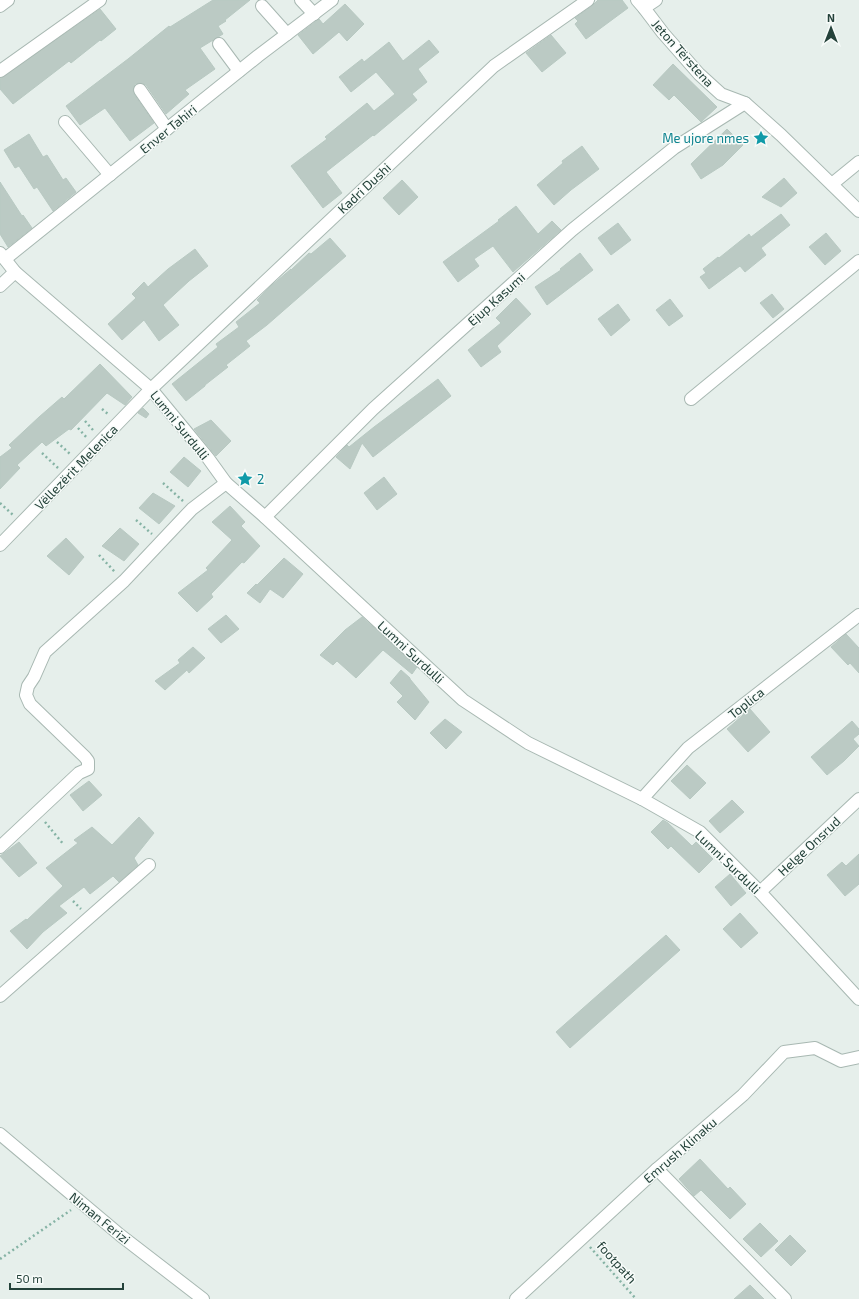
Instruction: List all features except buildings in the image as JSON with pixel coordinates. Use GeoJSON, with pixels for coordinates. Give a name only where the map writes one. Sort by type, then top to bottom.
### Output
{"type":"FeatureCollection","features":[{"type":"Feature","properties":{"kind":"street"},"geometry":{"type":"LineString","coordinates":[[0,6],[8,0]]}},
{"type":"Feature","properties":{"kind":"street"},"geometry":{"type":"LineString","coordinates":[[0,71],[100,0]]}},
{"type":"Feature","properties":{"kind":"street"},"geometry":{"type":"LineString","coordinates":[[301,0],[314,14]]}},
{"type":"Feature","properties":{"kind":"street","name":"Enver Tahiri"},"geometry":{"type":"LineString","coordinates":[[2,256],[110,175],[239,71],[332,0]]}},
{"type":"Feature","properties":{"kind":"street","name":"Kadri Dushi"},"geometry":{"type":"LineString","coordinates":[[151,389],[494,66],[588,0]]}},
{"type":"Feature","properties":{"kind":"street"},"geometry":{"type":"LineString","coordinates":[[641,4],[656,0]]}},
{"type":"Feature","properties":{"kind":"street","name":"Jeton Tërstena"},"geometry":{"type":"LineString","coordinates":[[641,4],[663,33],[699,74],[721,94],[745,103],[859,211]]}},
{"type":"Feature","properties":{"kind":"street"},"geometry":{"type":"LineString","coordinates":[[262,6],[287,34]]}},
{"type":"Feature","properties":{"kind":"street"},"geometry":{"type":"LineString","coordinates":[[219,44],[239,71]]}},
{"type":"Feature","properties":{"kind":"street"},"geometry":{"type":"LineString","coordinates":[[140,90],[167,130]]}},
{"type":"Feature","properties":{"kind":"street","name":"Ejup Kasumi"},"geometry":{"type":"LineString","coordinates":[[265,517],[373,409],[572,230],[674,148],[745,103]]}},
{"type":"Feature","properties":{"kind":"street"},"geometry":{"type":"LineString","coordinates":[[65,122],[110,175]]}},
{"type":"Feature","properties":{"kind":"street"},"geometry":{"type":"LineString","coordinates":[[832,184],[859,162]]}},
{"type":"Feature","properties":{"kind":"street","name":"Lumni Surdulli"},"geometry":{"type":"LineString","coordinates":[[2,256],[15,272],[151,389],[208,458],[226,483],[265,517],[463,700],[528,744],[642,799],[700,832],[760,892],[859,999]]}},
{"type":"Feature","properties":{"kind":"street"},"geometry":{"type":"LineString","coordinates":[[692,399],[859,261]]}},
{"type":"Feature","properties":{"kind":"street"},"geometry":{"type":"LineString","coordinates":[[0,286],[15,272]]}},
{"type":"Feature","properties":{"kind":"street","name":"Vëllezërit Melenica"},"geometry":{"type":"LineString","coordinates":[[0,545],[151,389]]}},
{"type":"Feature","properties":{"kind":"street"},"geometry":{"type":"LineString","coordinates":[[0,847],[79,772],[88,769],[89,766],[88,761],[84,756],[30,704],[26,695],[28,686],[34,677],[45,652],[124,581],[192,509],[226,483]]}},
{"type":"Feature","properties":{"kind":"street","name":"Toplica"},"geometry":{"type":"LineString","coordinates":[[642,799],[688,748],[859,615]]}},
{"type":"Feature","properties":{"kind":"street","name":"Helge Onsrud"},"geometry":{"type":"LineString","coordinates":[[760,892],[859,799]]}},
{"type":"Feature","properties":{"kind":"street"},"geometry":{"type":"LineString","coordinates":[[0,996],[149,865]]}},
{"type":"Feature","properties":{"kind":"street","name":"Emrush Klinaku"},"geometry":{"type":"LineString","coordinates":[[516,1299],[657,1169],[743,1095],[784,1052],[815,1048],[841,1061],[859,1057]]}},
{"type":"Feature","properties":{"kind":"street","name":"Niman Ferizi"},"geometry":{"type":"LineString","coordinates":[[0,1134],[120,1235],[203,1299]]}},
{"type":"Feature","properties":{"kind":"street"},"geometry":{"type":"LineString","coordinates":[[657,1169],[785,1299]]}},
{"type":"Feature","properties":{"kind":"path"},"geometry":{"type":"LineString","coordinates":[[57,442],[80,463]]}},
{"type":"Feature","properties":{"kind":"path"},"geometry":{"type":"LineString","coordinates":[[42,452],[66,476]]}},
{"type":"Feature","properties":{"kind":"path"},"geometry":{"type":"LineString","coordinates":[[163,483],[192,509]]}},
{"type":"Feature","properties":{"kind":"path"},"geometry":{"type":"LineString","coordinates":[[136,520],[161,542]]}},
{"type":"Feature","properties":{"kind":"path"},"geometry":{"type":"LineString","coordinates":[[98,555],[124,581]]}},
{"type":"Feature","properties":{"kind":"path"},"geometry":{"type":"LineString","coordinates":[[37,813],[64,845]]}},
{"type":"Feature","properties":{"kind":"path"},"geometry":{"type":"LineString","coordinates":[[0,1259],[82,1203]]}},
{"type":"Feature","properties":{"kind":"path","name":"footpath"},"geometry":{"type":"LineString","coordinates":[[582,1239],[636,1299]]}},
{"type":"Feature","properties":{"kind":"place","name":"Me ujore nmes"},"geometry":{"type":"Point","coordinates":[761,138]}},
{"type":"Feature","properties":{"kind":"place","name":"2"},"geometry":{"type":"Point","coordinates":[245,479]}}]}
